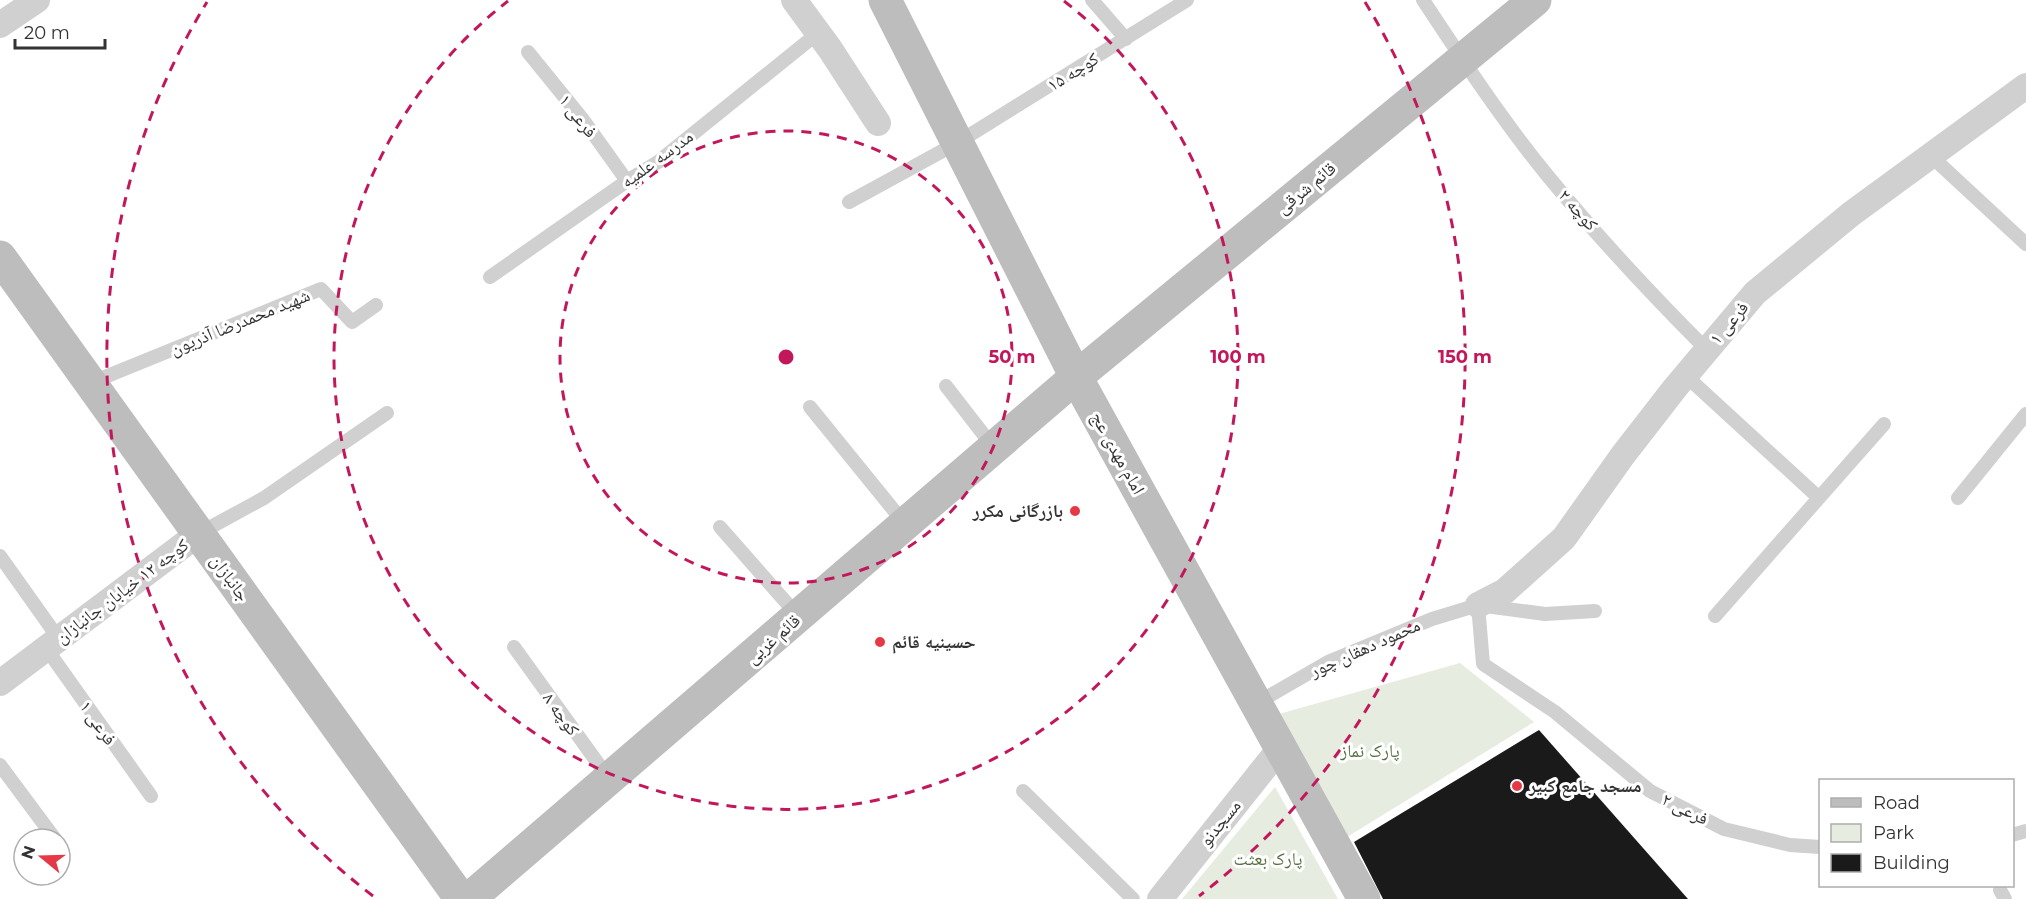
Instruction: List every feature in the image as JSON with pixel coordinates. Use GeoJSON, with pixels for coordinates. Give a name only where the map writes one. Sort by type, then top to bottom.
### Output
{"type":"FeatureCollection","features":[{"type":"Feature","properties":{"kind":"street"},"geometry":{"type":"LineString","coordinates":[[0,25],[37,0]]}},
{"type":"Feature","properties":{"kind":"street"},"geometry":{"type":"LineString","coordinates":[[794,0],[878,123]]}},
{"type":"Feature","properties":{"kind":"street","name":"امام مهدی عج"},"geometry":{"type":"LineString","coordinates":[[885,0],[1076,377],[1364,899]]}},
{"type":"Feature","properties":{"kind":"street","name":"قائم شرقی"},"geometry":{"type":"LineString","coordinates":[[1076,377],[1535,0]]}},
{"type":"Feature","properties":{"kind":"street","name":"فرعی ۱"},"geometry":{"type":"LineString","coordinates":[[1478,605],[1505,591],[1564,538],[1623,455],[1755,293],[1851,214],[2026,86]]}},
{"type":"Feature","properties":{"kind":"street","name":"جانبازان"},"geometry":{"type":"LineString","coordinates":[[0,257],[461,899]]}},
{"type":"Feature","properties":{"kind":"street","name":"قائم غربی"},"geometry":{"type":"LineString","coordinates":[[469,899],[1076,377]]}},
{"type":"Feature","properties":{"kind":"street","name":"کوچه ۱۲ خیابان جانبازان"},"geometry":{"type":"LineString","coordinates":[[0,683],[198,534]]}},
{"type":"Feature","properties":{"kind":"street","name":"مسجدنو"},"geometry":{"type":"LineString","coordinates":[[1160,899],[1281,747]]}},
{"type":"Feature","properties":{"kind":"lane"},"geometry":{"type":"LineString","coordinates":[[1092,0],[1126,39]]}},
{"type":"Feature","properties":{"kind":"lane","name":"کوچه ۱۵"},"geometry":{"type":"LineString","coordinates":[[849,202],[957,143],[1187,0]]}},
{"type":"Feature","properties":{"kind":"lane","name":"کوچه ۲"},"geometry":{"type":"LineString","coordinates":[[1423,0],[1462,60],[1546,174],[1661,304],[1707,350]]}},
{"type":"Feature","properties":{"kind":"lane","name":"مدرسه علمیه"},"geometry":{"type":"LineString","coordinates":[[490,277],[658,162],[818,33]]}},
{"type":"Feature","properties":{"kind":"lane","name":"فرعی ۱"},"geometry":{"type":"LineString","coordinates":[[528,52],[584,122],[627,182]]}},
{"type":"Feature","properties":{"kind":"lane"},"geometry":{"type":"LineString","coordinates":[[1931,156],[2026,244]]}},
{"type":"Feature","properties":{"kind":"lane","name":"شهید محمدرضا آذریون"},"geometry":{"type":"LineString","coordinates":[[90,383],[321,289],[352,322],[376,305]]}},
{"type":"Feature","properties":{"kind":"lane"},"geometry":{"type":"LineString","coordinates":[[1686,376],[1818,498]]}},
{"type":"Feature","properties":{"kind":"lane"},"geometry":{"type":"LineString","coordinates":[[946,386],[994,448]]}},
{"type":"Feature","properties":{"kind":"lane"},"geometry":{"type":"LineString","coordinates":[[810,407],[905,524]]}},
{"type":"Feature","properties":{"kind":"lane"},"geometry":{"type":"LineString","coordinates":[[198,534],[264,498],[387,414]]}},
{"type":"Feature","properties":{"kind":"lane"},"geometry":{"type":"LineString","coordinates":[[1958,498],[2026,414]]}},
{"type":"Feature","properties":{"kind":"lane"},"geometry":{"type":"LineString","coordinates":[[1715,616],[1884,424]]}},
{"type":"Feature","properties":{"kind":"lane"},"geometry":{"type":"LineString","coordinates":[[720,527],[799,617]]}},
{"type":"Feature","properties":{"kind":"lane"},"geometry":{"type":"LineString","coordinates":[[0,556],[53,644]]}},
{"type":"Feature","properties":{"kind":"lane"},"geometry":{"type":"LineString","coordinates":[[1478,605],[1545,614],[1595,610]]}},
{"type":"Feature","properties":{"kind":"lane","name":"فرعی ۲"},"geometry":{"type":"LineString","coordinates":[[1478,605],[1483,664],[1555,712],[1650,791],[1724,829],[1790,845],[1819,847]]}},
{"type":"Feature","properties":{"kind":"lane","name":"محمود دهقان چور"},"geometry":{"type":"LineString","coordinates":[[1257,703],[1328,662],[1432,619],[1478,605]]}},
{"type":"Feature","properties":{"kind":"lane","name":"فرعی ۱"},"geometry":{"type":"LineString","coordinates":[[53,644],[150,796]]}},
{"type":"Feature","properties":{"kind":"lane","name":"کوچه ۸"},"geometry":{"type":"LineString","coordinates":[[514,647],[610,780]]}},
{"type":"Feature","properties":{"kind":"lane"},"geometry":{"type":"LineString","coordinates":[[0,765],[46,827]]}},
{"type":"Feature","properties":{"kind":"lane"},"geometry":{"type":"LineString","coordinates":[[1023,791],[1133,899]]}},
{"type":"Feature","properties":{"kind":"green space","name":"پارک نماز"},"geometry":{"type":"Polygon","coordinates":[[[1460,663],[1534,722],[1347,837],[1279,714],[1460,663]]]}},
{"type":"Feature","properties":{"kind":"green space","name":"پارک بعثت"},"geometry":{"type":"Polygon","coordinates":[[[1275,787],[1338,899],[1182,899],[1275,787]]]}},
{"type":"Feature","properties":{"kind":"building","name":"مسجد جامع کبیر"},"geometry":{"type":"Polygon","coordinates":[[[1539,730],[1688,899],[1383,899],[1354,842],[1539,730]]]}},
{"type":"Feature","properties":{"kind":"place","name":"بازرگانی مکرر"},"geometry":{"type":"Point","coordinates":[1075,511]}},
{"type":"Feature","properties":{"kind":"place","name":"حسینیه قائم"},"geometry":{"type":"Point","coordinates":[880,642]}},
{"type":"Feature","properties":{"kind":"place","name":"مسجد جامع کبیر"},"geometry":{"type":"Point","coordinates":[1517,786]}}]}
